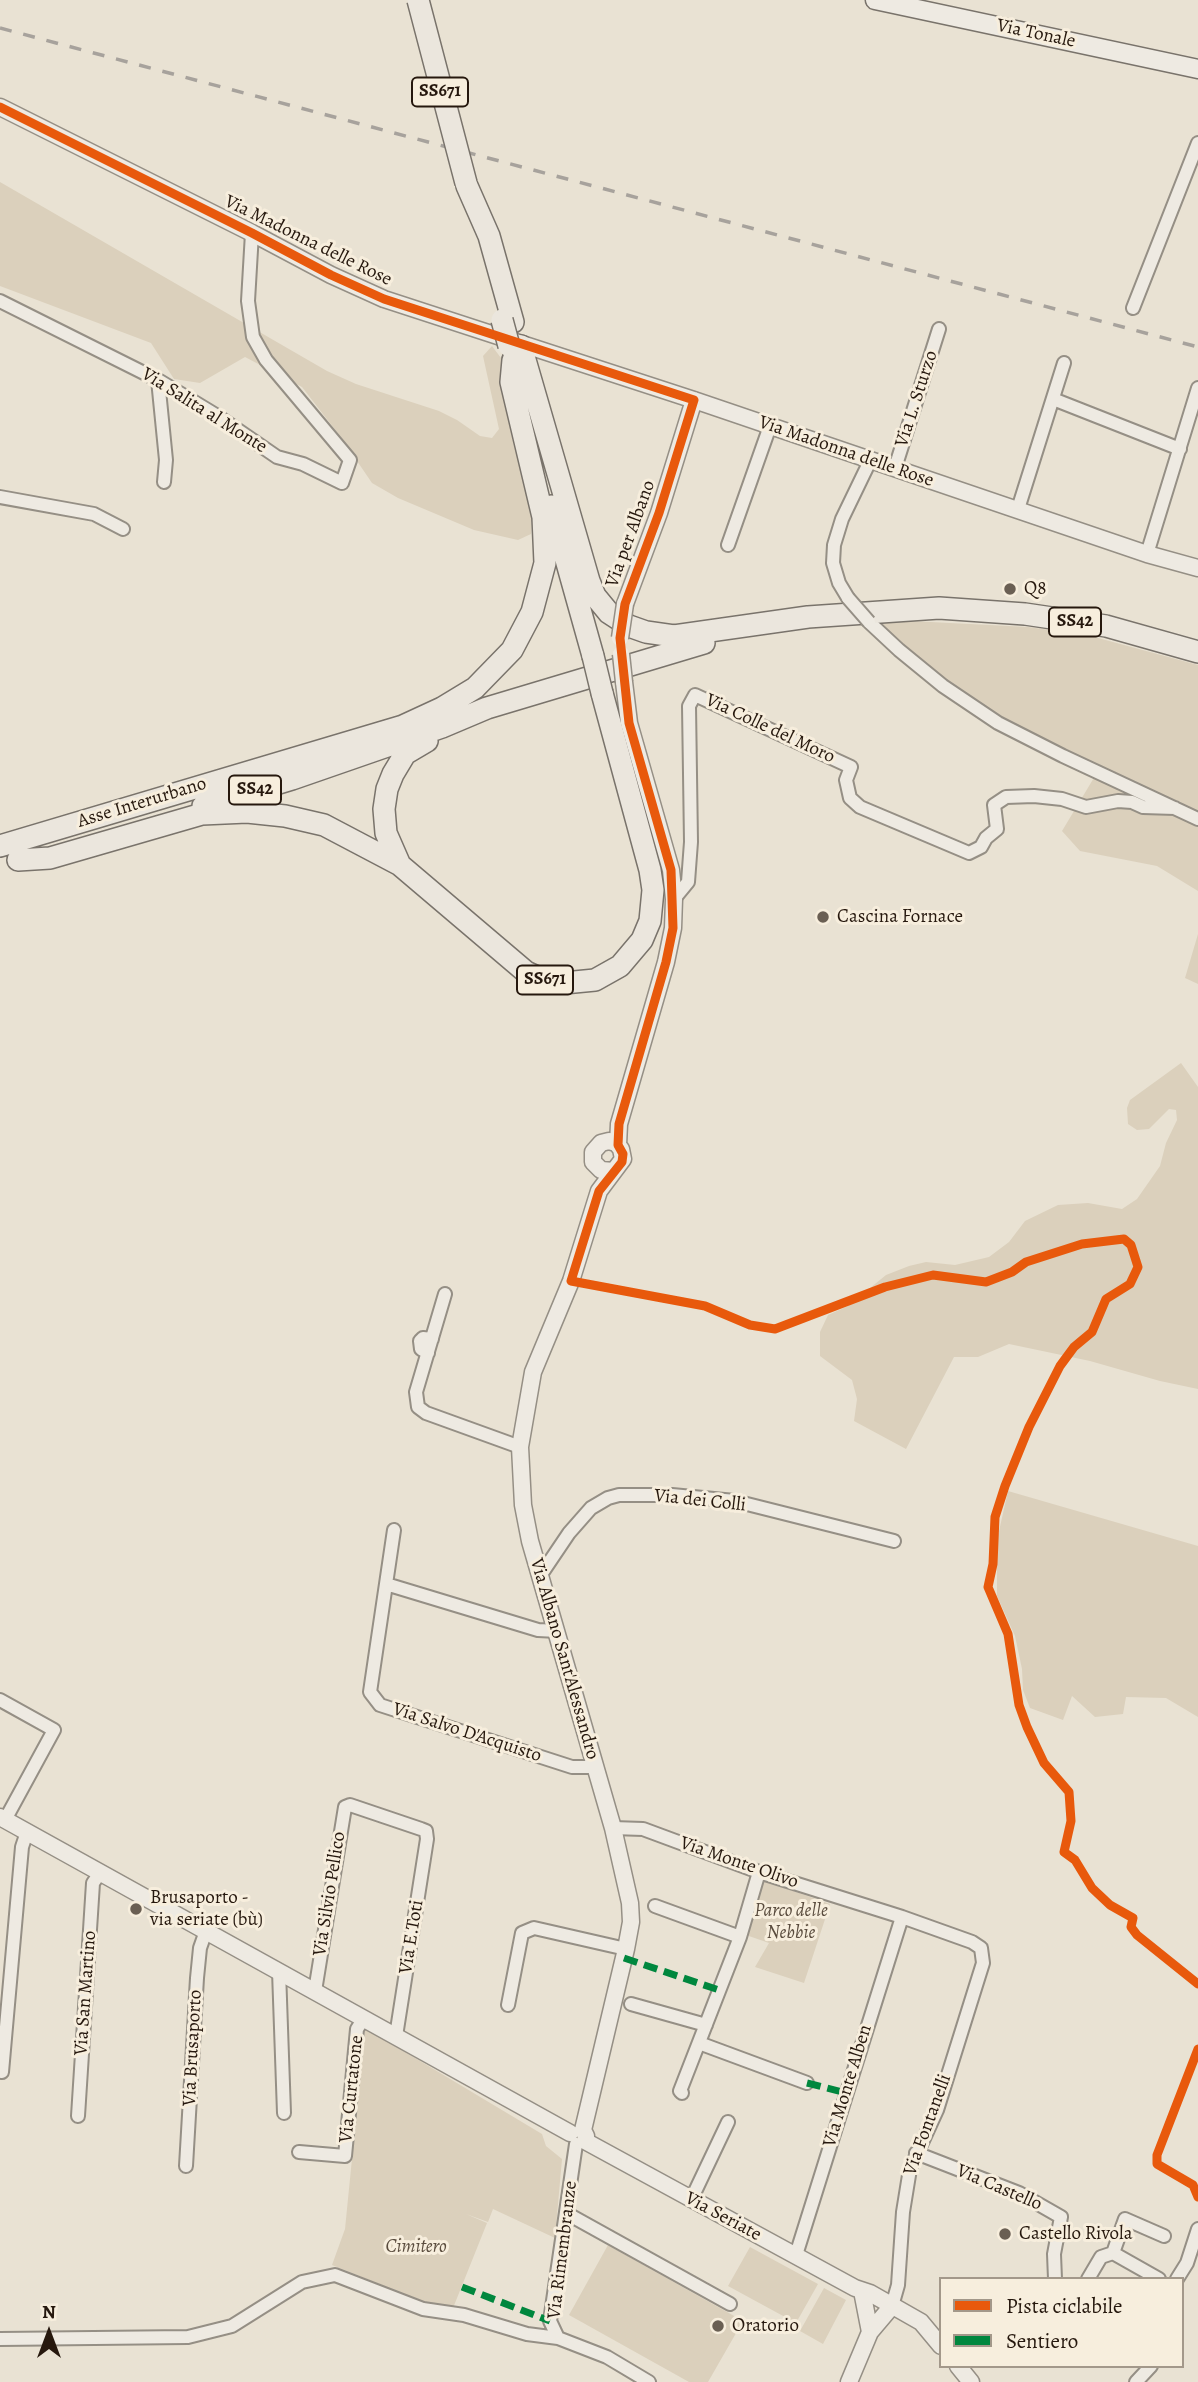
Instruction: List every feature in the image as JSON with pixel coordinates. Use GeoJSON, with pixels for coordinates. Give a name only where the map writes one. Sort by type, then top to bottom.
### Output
{"type":"FeatureCollection","features":[{"type":"Feature","properties":{"kind":"highway","name":"SS671"},"geometry":{"type":"LineString","coordinates":[[9,863],[50,858],[202,814],[247,812],[285,816],[324,825],[400,865],[513,963],[540,978],[564,983],[586,983],[603,978],[620,966],[642,940],[652,913],[650,870],[508,321],[466,185],[418,0]]}},
{"type":"Feature","properties":{"kind":"highway","name":"SS671"},"geometry":{"type":"LineString","coordinates":[[514,351],[589,581],[595,596],[608,613],[617,620],[646,632],[674,636],[808,617]]}},
{"type":"Feature","properties":{"kind":"highway"},"geometry":{"type":"LineString","coordinates":[[403,726],[442,708],[475,688],[512,650],[532,612],[545,563],[543,517],[511,382],[514,351]]}},
{"type":"Feature","properties":{"kind":"highway","name":"SS42"},"geometry":{"type":"LineString","coordinates":[[9,863],[292,779],[561,684],[729,636],[808,617],[939,608],[1025,614],[1106,626],[1198,652]]}},
{"type":"Feature","properties":{"kind":"highway"},"geometry":{"type":"LineString","coordinates":[[400,865],[386,833],[384,809],[389,781],[405,754],[445,732],[549,698],[561,684]]}},
{"type":"Feature","properties":{"kind":"highway","name":"Asse Interurbano"},"geometry":{"type":"LineString","coordinates":[[0,846],[403,726],[487,708]]}},
{"type":"Feature","properties":{"kind":"main road","name":"Via Tonale"},"geometry":{"type":"LineString","coordinates":[[875,0],[1198,69]]}},
{"type":"Feature","properties":{"kind":"street","name":"Via Madonna delle Rose"},"geometry":{"type":"LineString","coordinates":[[0,107],[331,275],[384,299],[694,400],[1147,554],[1198,568]]}},
{"type":"Feature","properties":{"kind":"street"},"geometry":{"type":"LineString","coordinates":[[1133,308],[1198,143]]}},
{"type":"Feature","properties":{"kind":"street","name":"Via Salita al Monte"},"geometry":{"type":"LineString","coordinates":[[0,301],[158,380],[219,416],[277,457],[303,464],[342,482],[350,460],[266,360],[253,337],[248,301],[252,233]]}},
{"type":"Feature","properties":{"kind":"street","name":"Via L. Sturzo"},"geometry":{"type":"LineString","coordinates":[[895,468],[939,329]]}},
{"type":"Feature","properties":{"kind":"street"},"geometry":{"type":"LineString","coordinates":[[1018,509],[1064,363]]}},
{"type":"Feature","properties":{"kind":"street"},"geometry":{"type":"LineString","coordinates":[[158,380],[166,460],[164,482]]}},
{"type":"Feature","properties":{"kind":"street"},"geometry":{"type":"LineString","coordinates":[[1147,554],[1198,388]]}},
{"type":"Feature","properties":{"kind":"street"},"geometry":{"type":"LineString","coordinates":[[1053,399],[1180,449]]}},
{"type":"Feature","properties":{"kind":"street","name":"Via per Albano"},"geometry":{"type":"LineString","coordinates":[[674,899],[671,870],[629,723],[620,646],[625,604],[659,513],[694,400]]}},
{"type":"Feature","properties":{"kind":"street"},"geometry":{"type":"LineString","coordinates":[[729,545],[770,426]]}},
{"type":"Feature","properties":{"kind":"street","name":"Via Colle del Moro"},"geometry":{"type":"LineString","coordinates":[[870,461],[842,519],[832,563],[848,598],[869,622],[943,686],[999,723],[1198,820]]}},
{"type":"Feature","properties":{"kind":"street"},"geometry":{"type":"LineString","coordinates":[[0,497],[94,514],[123,529]]}},
{"type":"Feature","properties":{"kind":"street","name":"Via Colle del Moro"},"geometry":{"type":"LineString","coordinates":[[674,899],[688,882],[691,842],[689,706],[695,695],[850,766],[846,780],[850,798],[860,807],[969,853],[981,848],[986,838],[997,830],[994,805],[1006,797],[1062,799],[1086,807],[1118,801],[1132,802],[1143,807],[1175,808]]}},
{"type":"Feature","properties":{"kind":"street"},"geometry":{"type":"LineString","coordinates":[[611,1143],[623,1159],[614,1171],[604,1172],[596,1166],[593,1152],[611,1143],[619,1124],[666,962],[673,928],[674,899]]}},
{"type":"Feature","properties":{"kind":"street","name":"Via Albano Sant'Alessandro"},"geometry":{"type":"LineString","coordinates":[[596,1166],[599,1191]]}},
{"type":"Feature","properties":{"kind":"street","name":"Via Albano Sant'Alessandro"},"geometry":{"type":"LineString","coordinates":[[578,2137],[626,1949],[631,1922],[630,1903],[613,1828],[540,1576],[523,1505],[520,1447],[533,1372],[570,1282],[599,1191],[614,1171]]}},
{"type":"Feature","properties":{"kind":"street"},"geometry":{"type":"LineString","coordinates":[[445,1294],[416,1392],[418,1407],[426,1413],[520,1447]]}},
{"type":"Feature","properties":{"kind":"street","name":"Via dei Colli"},"geometry":{"type":"LineString","coordinates":[[540,1576],[569,1533],[591,1508],[619,1495],[672,1495],[735,1501],[894,1541]]}},
{"type":"Feature","properties":{"kind":"street","name":"Via Salvo D'Acquisto"},"geometry":{"type":"LineString","coordinates":[[394,1530],[370,1682],[370,1692],[380,1705],[572,1767],[596,1767]]}},
{"type":"Feature","properties":{"kind":"street"},"geometry":{"type":"LineString","coordinates":[[386,1584],[538,1630],[557,1631]]}},
{"type":"Feature","properties":{"kind":"street"},"geometry":{"type":"LineString","coordinates":[[0,1700],[54,1730],[2,1819],[396,2036]]}},
{"type":"Feature","properties":{"kind":"street","name":"Via Silvio Pellico"},"geometry":{"type":"LineString","coordinates":[[315,1991],[345,1807],[350,1805],[421,1829],[426,1831],[428,1839]]}},
{"type":"Feature","properties":{"kind":"street","name":"Via Monte Olivo"},"geometry":{"type":"LineString","coordinates":[[613,1828],[643,1829],[760,1872],[902,1917],[982,1948]]}},
{"type":"Feature","properties":{"kind":"street"},"geometry":{"type":"LineString","coordinates":[[2,2072],[22,1847],[27,1832]]}},
{"type":"Feature","properties":{"kind":"street","name":"Via E.Toti"},"geometry":{"type":"LineString","coordinates":[[396,2036],[428,1839]]}},
{"type":"Feature","properties":{"kind":"street"},"geometry":{"type":"LineString","coordinates":[[682,2093],[680,2091],[740,1937],[760,1872]]}},
{"type":"Feature","properties":{"kind":"street","name":"Via San Martino"},"geometry":{"type":"LineString","coordinates":[[78,2116],[93,1883],[100,1873]]}},
{"type":"Feature","properties":{"kind":"street"},"geometry":{"type":"LineString","coordinates":[[655,1906],[740,1937]]}},
{"type":"Feature","properties":{"kind":"street","name":"Via Monte Alben"},"geometry":{"type":"LineString","coordinates":[[796,2255],[902,1917]]}},
{"type":"Feature","properties":{"kind":"street"},"geometry":{"type":"LineString","coordinates":[[508,2005],[522,1933],[534,1928],[626,1949]]}},
{"type":"Feature","properties":{"kind":"street","name":"Via Brusaporto"},"geometry":{"type":"LineString","coordinates":[[186,2166],[197,1979],[200,1948],[206,1931]]}},
{"type":"Feature","properties":{"kind":"street","name":"Via Fontanelli"},"geometry":{"type":"LineString","coordinates":[[892,2306],[898,2285],[906,2188],[916,2153],[937,2110],[983,1963],[982,1948]]}},
{"type":"Feature","properties":{"kind":"street"},"geometry":{"type":"LineString","coordinates":[[279,1971],[284,2113]]}},
{"type":"Feature","properties":{"kind":"street"},"geometry":{"type":"LineString","coordinates":[[631,2004],[706,2025]]}},
{"type":"Feature","properties":{"kind":"street","name":"Via Curtatone"},"geometry":{"type":"LineString","coordinates":[[299,2151],[345,2156],[357,2029],[364,2018]]}},
{"type":"Feature","properties":{"kind":"street","name":"Via Seriate"},"geometry":{"type":"LineString","coordinates":[[396,2036],[691,2200],[870,2293],[921,2322],[939,2344]]}},
{"type":"Feature","properties":{"kind":"street"},"geometry":{"type":"LineString","coordinates":[[699,2043],[807,2083]]}},
{"type":"Feature","properties":{"kind":"street"},"geometry":{"type":"LineString","coordinates":[[691,2200],[728,2122]]}},
{"type":"Feature","properties":{"kind":"street","name":"Via Rimembranze"},"geometry":{"type":"LineString","coordinates":[[578,2137],[550,2321],[558,2338],[607,2357],[649,2382]]}},
{"type":"Feature","properties":{"kind":"street","name":"Via Castello"},"geometry":{"type":"LineString","coordinates":[[916,2153],[1019,2193],[1061,2217],[1054,2254],[1055,2277]]}},
{"type":"Feature","properties":{"kind":"street"},"geometry":{"type":"LineString","coordinates":[[566,2213],[730,2304]]}},
{"type":"Feature","properties":{"kind":"street"},"geometry":{"type":"LineString","coordinates":[[1113,2253],[1125,2219],[1164,2236]]}},
{"type":"Feature","properties":{"kind":"street"},"geometry":{"type":"LineString","coordinates":[[1178,2277],[1187,2263],[1198,2229]]}},
{"type":"Feature","properties":{"kind":"street"},"geometry":{"type":"LineString","coordinates":[[1089,2277],[1101,2257],[1113,2253],[1155,2277]]}},
{"type":"Feature","properties":{"kind":"street"},"geometry":{"type":"LineString","coordinates":[[0,2339],[188,2337],[232,2326],[302,2282],[335,2274],[423,2309],[464,2315],[527,2334],[558,2338]]}},
{"type":"Feature","properties":{"kind":"street"},"geometry":{"type":"LineString","coordinates":[[862,2291],[870,2332]]}},
{"type":"Feature","properties":{"kind":"street"},"geometry":{"type":"LineString","coordinates":[[849,2382],[870,2332],[892,2306]]}},
{"type":"Feature","properties":{"kind":"street"},"geometry":{"type":"LineString","coordinates":[[960,2368],[971,2382]]}},
{"type":"Feature","properties":{"kind":"street"},"geometry":{"type":"LineString","coordinates":[[1136,2382],[1149,2368]]}},
{"type":"Feature","properties":{"kind":"green space"},"geometry":{"type":"Polygon","coordinates":[[[0,182],[327,371],[356,384],[439,411],[480,436],[492,438],[499,429],[483,356],[492,346],[501,358],[507,414],[532,507],[531,534],[518,540],[474,530],[398,498],[372,483],[302,387],[245,357],[200,383],[174,379],[151,343],[0,286],[0,182]]]}},
{"type":"Feature","properties":{"kind":"green space"},"geometry":{"type":"Polygon","coordinates":[[[911,621],[1028,627],[1087,635],[1198,665],[1198,891],[1157,866],[1080,851],[1062,831],[1098,771],[1042,744],[959,694],[875,622],[911,621]]]}},
{"type":"Feature","properties":{"kind":"green space"},"geometry":{"type":"Polygon","coordinates":[[[1198,934],[1198,984],[1185,978],[1198,934]]]}},
{"type":"Feature","properties":{"kind":"green space"},"geometry":{"type":"Polygon","coordinates":[[[1181,1063],[1198,1087],[1198,1389],[1090,1361],[1009,1344],[978,1357],[954,1357],[906,1449],[854,1421],[857,1399],[852,1380],[820,1356],[820,1332],[828,1315],[848,1306],[886,1275],[909,1266],[926,1262],[955,1265],[989,1257],[1009,1242],[1025,1221],[1058,1205],[1088,1203],[1122,1209],[1137,1199],[1160,1166],[1166,1143],[1177,1120],[1176,1110],[1169,1109],[1149,1129],[1137,1130],[1128,1124],[1127,1108],[1130,1100],[1181,1063]]]}},
{"type":"Feature","properties":{"kind":"green space"},"geometry":{"type":"Polygon","coordinates":[[[1008,1491],[1198,1546],[1198,1717],[1166,1698],[1126,1697],[1123,1714],[1095,1717],[1072,1696],[1063,1720],[1030,1708],[1023,1690],[1015,1636],[997,1596],[997,1540],[1008,1491]]]}},
{"type":"Feature","properties":{"kind":"green space","name":"Parco delle Nebbie"},"geometry":{"type":"Polygon","coordinates":[[[762,1880],[830,1904],[804,1983],[755,1967],[769,1943],[746,1935],[762,1880]]]}},
{"type":"Feature","properties":{"kind":"green space","name":"Cimitero"},"geometry":{"type":"Polygon","coordinates":[[[365,2028],[542,2134],[546,2146],[562,2159],[555,2238],[493,2209],[488,2222],[466,2214],[487,2223],[451,2313],[332,2265],[345,2229],[365,2028]]]}},
{"type":"Feature","properties":{"kind":"green space"},"geometry":{"type":"Polygon","coordinates":[[[608,2245],[743,2321],[708,2382],[689,2382],[569,2315],[608,2245]]]}},
{"type":"Feature","properties":{"kind":"green space"},"geometry":{"type":"Polygon","coordinates":[[[750,2247],[818,2284],[796,2323],[728,2286],[750,2247]]]}},
{"type":"Feature","properties":{"kind":"green space"},"geometry":{"type":"Polygon","coordinates":[[[824,2288],[846,2300],[823,2344],[800,2331],[824,2288]]]}},
{"type":"Feature","properties":{"kind":"railway"},"geometry":{"type":"LineString","coordinates":[[0,28],[1198,347]]}},
{"type":"Feature","properties":{"kind":"marked path"},"geometry":{"type":"LineString","coordinates":[[624,1958],[719,1990]]}},
{"type":"Feature","properties":{"kind":"marked path"},"geometry":{"type":"LineString","coordinates":[[807,2083],[846,2093]]}},
{"type":"Feature","properties":{"kind":"marked path"},"geometry":{"type":"LineString","coordinates":[[462,2287],[550,2321]]}},
{"type":"Feature","properties":{"kind":"cycle path"},"geometry":{"type":"LineString","coordinates":[[0,107],[331,275],[384,299],[694,400],[659,513],[625,604],[620,638],[629,723],[671,870],[673,928],[666,962],[619,1124],[618,1145],[623,1154],[622,1162],[599,1191],[571,1281],[705,1306],[750,1325],[775,1329],[885,1287],[933,1275],[986,1282],[1012,1272],[1026,1262],[1082,1244],[1124,1239],[1131,1245],[1138,1267],[1130,1284],[1106,1299],[1092,1332],[1074,1347],[1060,1366],[1029,1427],[995,1517],[993,1564],[988,1587],[1008,1634],[1019,1705],[1027,1727],[1044,1763],[1069,1792],[1071,1821],[1064,1852],[1075,1860],[1092,1888],[1110,1905],[1133,1918],[1131,1927],[1137,1935],[1198,1984]]}},
{"type":"Feature","properties":{"kind":"cycle path"},"geometry":{"type":"LineString","coordinates":[[1198,2049],[1157,2155],[1157,2164],[1193,2185],[1198,2197]]}},
{"type":"Feature","properties":{"kind":"place","name":"Q8"},"geometry":{"type":"Point","coordinates":[1010,589]}},
{"type":"Feature","properties":{"kind":"place","name":"Cascina Fornace"},"geometry":{"type":"Point","coordinates":[823,917]}},
{"type":"Feature","properties":{"kind":"place","name":"Brusaporto - via seriate (bù)"},"geometry":{"type":"Point","coordinates":[136,1909]}},
{"type":"Feature","properties":{"kind":"place","name":"Castello Rivola"},"geometry":{"type":"Point","coordinates":[1005,2234]}},
{"type":"Feature","properties":{"kind":"place","name":"Oratorio"},"geometry":{"type":"Point","coordinates":[718,2326]}}]}
